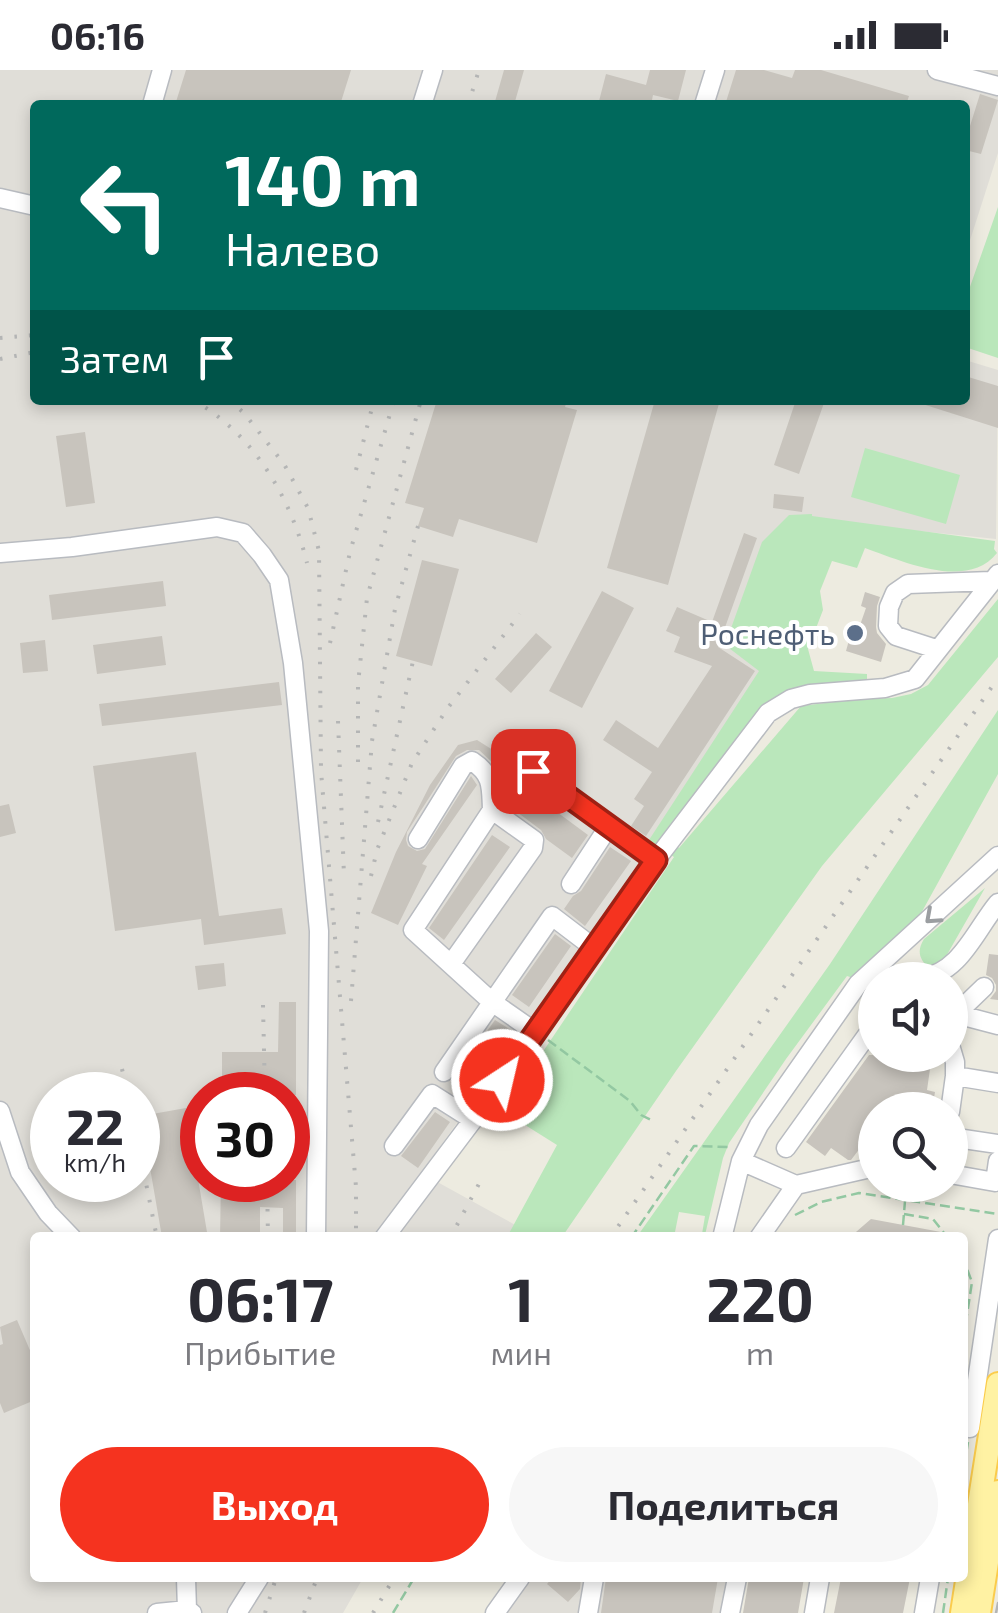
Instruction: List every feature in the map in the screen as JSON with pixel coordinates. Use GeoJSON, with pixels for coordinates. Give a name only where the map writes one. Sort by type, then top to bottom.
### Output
{"type":"FeatureCollection","features":[{"type":"Feature","properties":{"kind":"main road"},"geometry":{"type":"LineString","coordinates":[[968,1520],[974,1428],[998,1384]]}},
{"type":"Feature","properties":{"kind":"main road"},"geometry":{"type":"LineString","coordinates":[[979,1613],[998,1492]]}},
{"type":"Feature","properties":{"kind":"main road"},"geometry":{"type":"LineString","coordinates":[[962,1613],[964,1582]]}},
{"type":"Feature","properties":{"kind":"street"},"geometry":{"type":"LineString","coordinates":[[153,100],[162,70]]}},
{"type":"Feature","properties":{"kind":"street"},"geometry":{"type":"LineString","coordinates":[[424,100],[434,70]]}},
{"type":"Feature","properties":{"kind":"street"},"geometry":{"type":"LineString","coordinates":[[706,100],[715,70]]}},
{"type":"Feature","properties":{"kind":"street"},"geometry":{"type":"LineString","coordinates":[[937,70],[998,86]]}},
{"type":"Feature","properties":{"kind":"street"},"geometry":{"type":"LineString","coordinates":[[0,198],[30,205]]}},
{"type":"Feature","properties":{"kind":"street"},"geometry":{"type":"LineString","coordinates":[[0,553],[72,548],[218,527],[242,532],[279,580],[293,664],[319,931],[316,1232]]}},
{"type":"Feature","properties":{"kind":"street"},"geometry":{"type":"LineString","coordinates":[[389,1232],[473,1120],[656,860],[768,714],[791,699],[810,694],[885,688],[915,678],[994,577]]}},
{"type":"Feature","properties":{"kind":"street"},"geometry":{"type":"LineString","coordinates":[[936,649],[896,636],[888,626],[895,593],[908,584],[994,577]]}},
{"type":"Feature","properties":{"kind":"street"},"geometry":{"type":"LineString","coordinates":[[418,839],[463,766],[472,761],[485,770],[491,786],[492,810],[413,930],[492,1002],[536,1032]]}},
{"type":"Feature","properties":{"kind":"street"},"geometry":{"type":"LineString","coordinates":[[533,771],[656,860]]}},
{"type":"Feature","properties":{"kind":"street"},"geometry":{"type":"LineString","coordinates":[[450,964],[533,848],[534,840],[492,810]]}},
{"type":"Feature","properties":{"kind":"street"},"geometry":{"type":"LineString","coordinates":[[572,884],[609,826]]}},
{"type":"Feature","properties":{"kind":"street"},"geometry":{"type":"LineString","coordinates":[[882,962],[998,856]]}},
{"type":"Feature","properties":{"kind":"street"},"geometry":{"type":"LineString","coordinates":[[954,962],[998,903]]}},
{"type":"Feature","properties":{"kind":"street"},"geometry":{"type":"LineString","coordinates":[[444,1072],[552,916],[594,948]]}},
{"type":"Feature","properties":{"kind":"street"},"geometry":{"type":"LineString","coordinates":[[723,1232],[737,1154],[858,984]]}},
{"type":"Feature","properties":{"kind":"street"},"geometry":{"type":"LineString","coordinates":[[968,998],[984,987]]}},
{"type":"Feature","properties":{"kind":"street"},"geometry":{"type":"LineString","coordinates":[[968,1014],[998,1025]]}},
{"type":"Feature","properties":{"kind":"street"},"geometry":{"type":"LineString","coordinates":[[786,1148],[858,1048]]}},
{"type":"Feature","properties":{"kind":"street"},"geometry":{"type":"LineString","coordinates":[[953,1092],[955,1072]]}},
{"type":"Feature","properties":{"kind":"street"},"geometry":{"type":"LineString","coordinates":[[955,1076],[998,1083]]}},
{"type":"Feature","properties":{"kind":"street"},"geometry":{"type":"LineString","coordinates":[[394,1146],[432,1094],[473,1120]]}},
{"type":"Feature","properties":{"kind":"street"},"geometry":{"type":"LineString","coordinates":[[0,1111],[20,1172],[48,1214],[66,1232]]}},
{"type":"Feature","properties":{"kind":"street"},"geometry":{"type":"LineString","coordinates":[[968,1140],[998,1144]]}},
{"type":"Feature","properties":{"kind":"street"},"geometry":{"type":"LineString","coordinates":[[737,1154],[796,1185],[858,1171]]}},
{"type":"Feature","properties":{"kind":"street"},"geometry":{"type":"LineString","coordinates":[[968,1180],[996,1190],[998,1161]]}},
{"type":"Feature","properties":{"kind":"street"},"geometry":{"type":"LineString","coordinates":[[763,1232],[796,1185]]}},
{"type":"Feature","properties":{"kind":"street"},"geometry":{"type":"LineString","coordinates":[[974,1428],[998,1239]]}},
{"type":"Feature","properties":{"kind":"street"},"geometry":{"type":"LineString","coordinates":[[158,1613],[189,1612],[186,1582]]}},
{"type":"Feature","properties":{"kind":"street"},"geometry":{"type":"LineString","coordinates":[[236,1613],[255,1582]]}},
{"type":"Feature","properties":{"kind":"street"},"geometry":{"type":"LineString","coordinates":[[495,1613],[517,1582]]}},
{"type":"Feature","properties":{"kind":"street"},"geometry":{"type":"LineString","coordinates":[[588,1613],[593,1582]]}},
{"type":"Feature","properties":{"kind":"street"},"geometry":{"type":"LineString","coordinates":[[730,1613],[736,1582]]}},
{"type":"Feature","properties":{"kind":"street"},"geometry":{"type":"LineString","coordinates":[[814,1613],[819,1582]]}},
{"type":"Feature","properties":{"kind":"street"},"geometry":{"type":"LineString","coordinates":[[924,1613],[929,1582]]}},
{"type":"Feature","properties":{"kind":"path"},"geometry":{"type":"LineString","coordinates":[[492,810],[533,771]]}},
{"type":"Feature","properties":{"kind":"path"},"geometry":{"type":"LineString","coordinates":[[536,1032],[653,1122]]}},
{"type":"Feature","properties":{"kind":"path"},"geometry":{"type":"LineString","coordinates":[[635,1232],[694,1146],[737,1154]]}},
{"type":"Feature","properties":{"kind":"path"},"geometry":{"type":"LineString","coordinates":[[788,1218],[821,1202],[858,1193]]}},
{"type":"Feature","properties":{"kind":"path"},"geometry":{"type":"LineString","coordinates":[[903,1226],[905,1202]]}},
{"type":"Feature","properties":{"kind":"path"},"geometry":{"type":"LineString","coordinates":[[922,1202],[998,1214]]}},
{"type":"Feature","properties":{"kind":"path"},"geometry":{"type":"LineString","coordinates":[[904,1214],[934,1219],[944,1232]]}},
{"type":"Feature","properties":{"kind":"path"},"geometry":{"type":"LineString","coordinates":[[968,1272],[972,1282],[968,1308]]}},
{"type":"Feature","properties":{"kind":"path"},"geometry":{"type":"LineString","coordinates":[[968,1454],[974,1428]]}},
{"type":"Feature","properties":{"kind":"path"},"geometry":{"type":"LineString","coordinates":[[393,1613],[412,1582]]}},
{"type":"Feature","properties":{"kind":"path"},"geometry":{"type":"LineString","coordinates":[[942,1613],[947,1582]]}},
{"type":"Feature","properties":{"kind":"shaded area"},"geometry":{"type":"Polygon","coordinates":[[[0,70],[998,70],[998,153],[970,240],[970,100],[30,100],[30,405],[970,405],[970,362],[998,370],[996,539],[794,518],[771,683],[421,1173],[528,1232],[30,1232],[30,1582],[361,1582],[343,1613],[0,1613],[0,70]]]}},
{"type":"Feature","properties":{"kind":"shaded area"},"geometry":{"type":"Polygon","coordinates":[[[521,1582],[742,1582],[736,1613],[494,1613],[521,1582]]]}},
{"type":"Feature","properties":{"kind":"green space"},"geometry":{"type":"Polygon","coordinates":[[[998,207],[998,358],[970,349],[970,287],[998,207]]]}},
{"type":"Feature","properties":{"kind":"green space"},"geometry":{"type":"Polygon","coordinates":[[[865,448],[960,475],[946,524],[851,497],[865,448]]]}},
{"type":"Feature","properties":{"kind":"green space"},"geometry":{"type":"Polygon","coordinates":[[[812,514],[995,541],[997,553],[984,564],[952,572],[915,565],[865,548],[857,568],[832,561],[820,591],[823,610],[808,649],[814,671],[867,674],[867,682],[802,687],[764,707],[669,839],[679,848],[801,706],[892,698],[928,685],[998,599],[998,657],[822,866],[565,1232],[510,1232],[557,1145],[503,1111],[674,857],[649,840],[759,671],[725,645],[762,542],[789,515],[812,514]]]}},
{"type":"Feature","properties":{"kind":"green space"},"geometry":{"type":"Polygon","coordinates":[[[998,710],[998,774],[919,917],[870,962],[858,962],[858,973],[853,978],[847,976],[729,1143],[706,1232],[702,1232],[705,1216],[679,1212],[675,1232],[640,1232],[830,964],[998,710]]]}},
{"type":"Feature","properties":{"kind":"green space"},"geometry":{"type":"Polygon","coordinates":[[[985,888],[943,962],[923,962],[920,948],[924,939],[985,888]]]}},
{"type":"Feature","properties":{"kind":"building"},"geometry":{"type":"Polygon","coordinates":[[[186,70],[351,70],[342,100],[177,100],[186,70]]]}},
{"type":"Feature","properties":{"kind":"building"},"geometry":{"type":"Polygon","coordinates":[[[504,70],[524,70],[515,100],[495,100],[504,70]]]}},
{"type":"Feature","properties":{"kind":"building"},"geometry":{"type":"Polygon","coordinates":[[[650,70],[686,70],[678,100],[653,95],[652,100],[599,100],[606,74],[646,85],[650,70]]]}},
{"type":"Feature","properties":{"kind":"building"},"geometry":{"type":"Polygon","coordinates":[[[736,70],[764,70],[792,78],[795,70],[821,70],[909,96],[908,100],[727,100],[736,70]]]}},
{"type":"Feature","properties":{"kind":"building"},"geometry":{"type":"Polygon","coordinates":[[[980,94],[998,100],[981,154],[970,151],[970,126],[980,94]]]}},
{"type":"Feature","properties":{"kind":"building"},"geometry":{"type":"Polygon","coordinates":[[[970,378],[998,386],[998,428],[925,405],[970,405],[970,378]]]}},
{"type":"Feature","properties":{"kind":"building"},"geometry":{"type":"Polygon","coordinates":[[[435,405],[566,405],[577,410],[537,543],[459,519],[453,537],[418,526],[424,508],[405,503],[435,405]]]}},
{"type":"Feature","properties":{"kind":"building"},"geometry":{"type":"Polygon","coordinates":[[[654,405],[719,405],[668,585],[607,568],[654,405]]]}},
{"type":"Feature","properties":{"kind":"building"},"geometry":{"type":"Polygon","coordinates":[[[794,405],[823,405],[799,474],[774,465],[794,405]]]}},
{"type":"Feature","properties":{"kind":"building"},"geometry":{"type":"Polygon","coordinates":[[[85,432],[95,503],[66,507],[56,436],[85,432]]]}},
{"type":"Feature","properties":{"kind":"building"},"geometry":{"type":"Polygon","coordinates":[[[774,494],[804,497],[802,512],[773,508],[774,494]]]}},
{"type":"Feature","properties":{"kind":"building"},"geometry":{"type":"Polygon","coordinates":[[[744,533],[757,538],[718,647],[755,671],[646,836],[631,826],[644,806],[634,799],[652,772],[603,740],[616,720],[658,748],[712,666],[674,652],[680,637],[666,631],[677,607],[712,622],[744,533]]]}},
{"type":"Feature","properties":{"kind":"building"},"geometry":{"type":"Polygon","coordinates":[[[422,560],[459,569],[432,666],[396,656],[422,560]]]}},
{"type":"Feature","properties":{"kind":"building"},"geometry":{"type":"Polygon","coordinates":[[[163,581],[166,606],[52,620],[49,595],[163,581]]]}},
{"type":"Feature","properties":{"kind":"building"},"geometry":{"type":"Polygon","coordinates":[[[602,591],[634,608],[582,708],[549,691],[602,591]]]}},
{"type":"Feature","properties":{"kind":"building"},"geometry":{"type":"Polygon","coordinates":[[[865,592],[880,597],[876,627],[886,644],[881,662],[846,651],[853,626],[859,628],[866,608],[861,606],[865,592]]]}},
{"type":"Feature","properties":{"kind":"building"},"geometry":{"type":"Polygon","coordinates":[[[536,633],[552,647],[511,693],[495,679],[536,633]]]}},
{"type":"Feature","properties":{"kind":"building"},"geometry":{"type":"Polygon","coordinates":[[[162,636],[166,665],[97,674],[93,645],[162,636]]]}},
{"type":"Feature","properties":{"kind":"building"},"geometry":{"type":"Polygon","coordinates":[[[45,640],[48,671],[23,673],[20,643],[45,640]]]}},
{"type":"Feature","properties":{"kind":"building"},"geometry":{"type":"Polygon","coordinates":[[[279,682],[282,705],[102,726],[99,704],[279,682]]]}},
{"type":"Feature","properties":{"kind":"building"},"geometry":{"type":"Polygon","coordinates":[[[477,740],[496,752],[513,782],[503,787],[494,764],[479,750],[467,750],[456,756],[407,832],[408,846],[417,851],[425,849],[471,776],[477,785],[422,864],[427,866],[398,925],[371,913],[396,852],[430,785],[458,745],[477,740]]]}},
{"type":"Feature","properties":{"kind":"building"},"geometry":{"type":"Polygon","coordinates":[[[196,752],[219,916],[282,908],[286,934],[204,945],[201,919],[115,931],[93,766],[196,752]]]}},
{"type":"Feature","properties":{"kind":"building"},"geometry":{"type":"Polygon","coordinates":[[[523,787],[588,835],[572,858],[509,806],[523,787]]]}},
{"type":"Feature","properties":{"kind":"building"},"geometry":{"type":"Polygon","coordinates":[[[9,804],[16,833],[0,837],[0,806],[9,804]]]}},
{"type":"Feature","properties":{"kind":"building"},"geometry":{"type":"Polygon","coordinates":[[[492,835],[510,847],[444,940],[429,928],[492,835]]]}},
{"type":"Feature","properties":{"kind":"building"},"geometry":{"type":"Polygon","coordinates":[[[610,847],[631,861],[585,926],[564,909],[610,847]]]}},
{"type":"Feature","properties":{"kind":"building"},"geometry":{"type":"Polygon","coordinates":[[[555,934],[571,946],[529,1007],[512,995],[555,934]]]}},
{"type":"Feature","properties":{"kind":"building"},"geometry":{"type":"Polygon","coordinates":[[[989,954],[998,955],[998,1000],[990,999],[996,985],[986,975],[989,954]]]}},
{"type":"Feature","properties":{"kind":"building"},"geometry":{"type":"Polygon","coordinates":[[[224,963],[226,986],[198,990],[195,966],[224,963]]]}},
{"type":"Feature","properties":{"kind":"building"},"geometry":{"type":"Polygon","coordinates":[[[279,1002],[296,1002],[296,1072],[222,1072],[222,1052],[278,1052],[279,1002]]]}},
{"type":"Feature","properties":{"kind":"building"},"geometry":{"type":"Polygon","coordinates":[[[495,1020],[514,1032],[470,1095],[451,1082],[495,1020]]]}},
{"type":"Feature","properties":{"kind":"building"},"geometry":{"type":"Polygon","coordinates":[[[858,1070],[930,1072],[927,1090],[935,1092],[858,1092],[858,1151],[851,1160],[831,1148],[825,1156],[806,1142],[858,1070]]]}},
{"type":"Feature","properties":{"kind":"building"},"geometry":{"type":"Polygon","coordinates":[[[180,1109],[180,1202],[202,1202],[207,1232],[161,1232],[156,1202],[160,1202],[160,1113],[180,1109]]]}},
{"type":"Feature","properties":{"kind":"building"},"geometry":{"type":"Polygon","coordinates":[[[435,1112],[450,1122],[418,1168],[401,1156],[435,1112]]]}},
{"type":"Feature","properties":{"kind":"building"},"geometry":{"type":"Polygon","coordinates":[[[221,1202],[296,1202],[296,1232],[283,1232],[283,1208],[260,1207],[260,1232],[220,1232],[221,1202]]]}},
{"type":"Feature","properties":{"kind":"building"},"geometry":{"type":"Polygon","coordinates":[[[871,1219],[941,1232],[856,1232],[871,1219]]]}},
{"type":"Feature","properties":{"kind":"building"},"geometry":{"type":"Polygon","coordinates":[[[17,1320],[30,1350],[30,1402],[4,1413],[0,1403],[0,1327],[17,1320]]]}},
{"type":"Feature","properties":{"kind":"building"},"geometry":{"type":"Polygon","coordinates":[[[581,1582],[580,1589],[568,1602],[547,1584],[581,1582]]]}},
{"type":"Feature","properties":{"kind":"building"},"geometry":{"type":"Polygon","coordinates":[[[605,1582],[717,1582],[712,1613],[601,1613],[605,1582]]]}},
{"type":"Feature","properties":{"kind":"building"},"geometry":{"type":"Polygon","coordinates":[[[748,1582],[803,1582],[798,1613],[743,1613],[748,1582]]]}},
{"type":"Feature","properties":{"kind":"building"},"geometry":{"type":"Polygon","coordinates":[[[840,1582],[909,1582],[903,1613],[834,1613],[840,1582]]]}},
{"type":"Feature","properties":{"kind":"tram line"},"geometry":{"type":"LineString","coordinates":[[996,1613],[998,1603]]}},
{"type":"Feature","properties":{"kind":"railway"},"geometry":{"type":"LineString","coordinates":[[470,100],[479,70]]}},
{"type":"Feature","properties":{"kind":"railway"},"geometry":{"type":"LineString","coordinates":[[0,338],[30,335]]}},
{"type":"Feature","properties":{"kind":"railway"},"geometry":{"type":"LineString","coordinates":[[0,359],[30,353]]}},
{"type":"Feature","properties":{"kind":"railway"},"geometry":{"type":"LineString","coordinates":[[201,405],[234,431],[267,470],[291,515],[307,563]]}},
{"type":"Feature","properties":{"kind":"railway"},"geometry":{"type":"LineString","coordinates":[[235,405],[284,464],[308,508],[319,551],[321,771],[356,1187],[356,1232]]}},
{"type":"Feature","properties":{"kind":"railway"},"geometry":{"type":"LineString","coordinates":[[356,470],[373,405]]}},
{"type":"Feature","properties":{"kind":"railway"},"geometry":{"type":"LineString","coordinates":[[330,643],[350,552],[393,405]]}},
{"type":"Feature","properties":{"kind":"railway"},"geometry":{"type":"LineString","coordinates":[[358,762],[358,684],[367,598],[420,405]]}},
{"type":"Feature","properties":{"kind":"railway"},"geometry":{"type":"LineString","coordinates":[[351,1001],[372,741],[395,609],[418,526]]}},
{"type":"Feature","properties":{"kind":"railway"},"geometry":{"type":"LineString","coordinates":[[371,876],[377,850],[412,763],[447,709],[520,614]]}},
{"type":"Feature","properties":{"kind":"railway"},"geometry":{"type":"LineString","coordinates":[[378,822],[413,661]]}},
{"type":"Feature","properties":{"kind":"railway"},"geometry":{"type":"LineString","coordinates":[[614,1232],[998,678]]}},
{"type":"Feature","properties":{"kind":"railway"},"geometry":{"type":"LineString","coordinates":[[338,721],[344,876]]}},
{"type":"Feature","properties":{"kind":"railway"},"geometry":{"type":"LineString","coordinates":[[263,1005],[264,1072]]}},
{"type":"Feature","properties":{"kind":"railway"},"geometry":{"type":"LineString","coordinates":[[453,1232],[480,1182]]}},
{"type":"Feature","properties":{"kind":"railway"},"geometry":{"type":"LineString","coordinates":[[150,1202],[156,1232]]}},
{"type":"Feature","properties":{"kind":"railway"},"geometry":{"type":"LineString","coordinates":[[267,1202],[268,1232]]}},
{"type":"Feature","properties":{"kind":"railway"},"geometry":{"type":"LineString","coordinates":[[227,1582],[229,1591]]}},
{"type":"Feature","properties":{"kind":"railway"},"geometry":{"type":"LineString","coordinates":[[265,1613],[275,1582]]}},
{"type":"Feature","properties":{"kind":"railway"},"geometry":{"type":"LineString","coordinates":[[304,1613],[316,1582]]}},
{"type":"Feature","properties":{"kind":"railway"},"geometry":{"type":"LineString","coordinates":[[373,1613],[392,1582]]}},
{"type":"Feature","properties":{"kind":"place","name":"Роснефть"},"geometry":{"type":"Point","coordinates":[855,633]}},
{"type":"Feature","properties":{"kind":"route"},"geometry":{"type":"LineString","coordinates":[[502,1080],[656,860],[533,771]]}}]}
